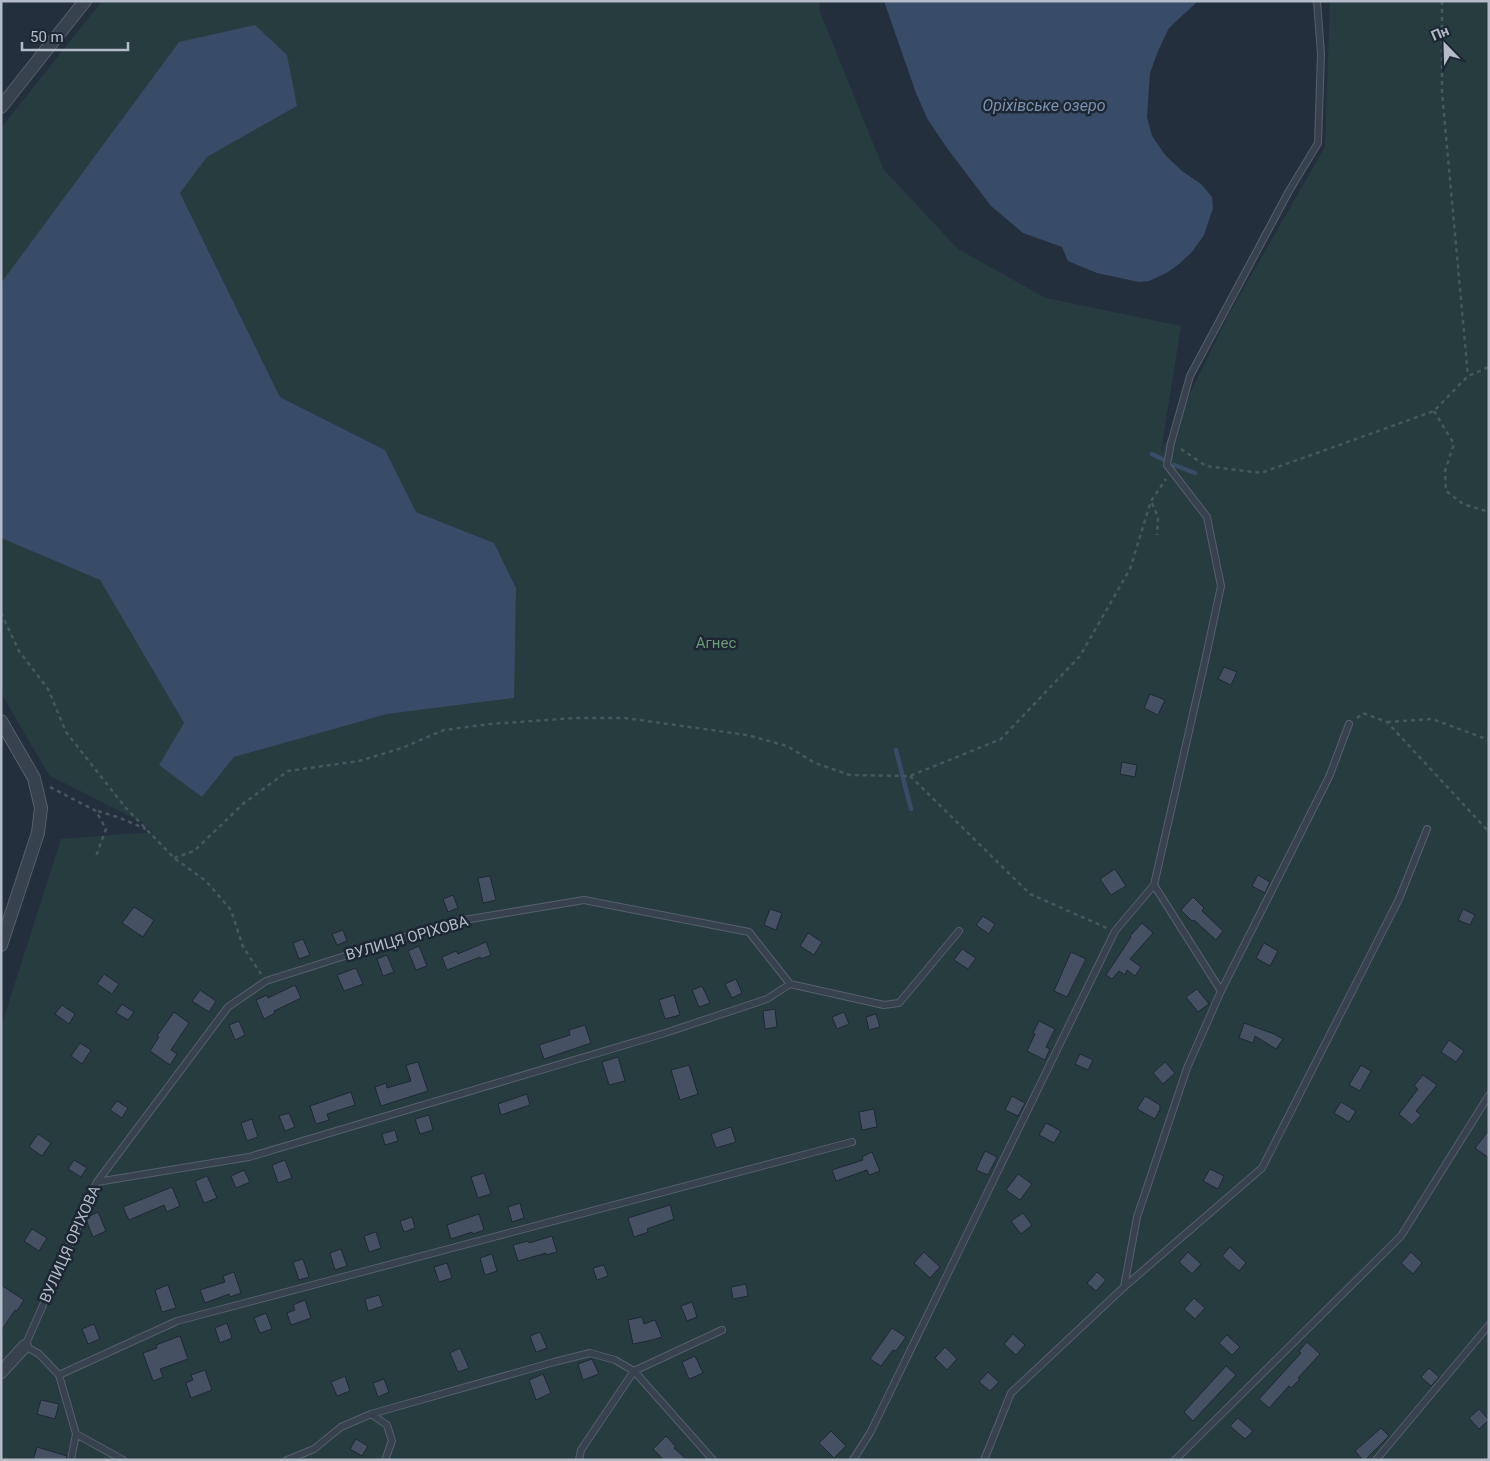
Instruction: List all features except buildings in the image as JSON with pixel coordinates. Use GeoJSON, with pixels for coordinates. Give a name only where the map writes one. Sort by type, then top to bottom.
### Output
{"type":"FeatureCollection","features":[{"type":"Feature","properties":{"kind":"street"},"geometry":{"type":"LineString","coordinates":[[1,107],[85,1]]}},
{"type":"Feature","properties":{"kind":"street"},"geometry":{"type":"LineString","coordinates":[[1,721],[34,778],[41,808],[38,833],[1,945]]}},
{"type":"Feature","properties":{"kind":"street"},"geometry":{"type":"LineString","coordinates":[[1,1372],[25,1346]]}},
{"type":"Feature","properties":{"kind":"lane"},"geometry":{"type":"LineString","coordinates":[[853,1460],[870,1433],[1116,931],[1154,885],[1221,586],[1207,517],[1168,465],[1171,443],[1190,376],[1289,191],[1318,144],[1321,54],[1317,1]]}},
{"type":"Feature","properties":{"kind":"lane"},"geometry":{"type":"LineString","coordinates":[[1124,1288],[1138,1217],[1187,1068],[1221,991],[1329,777],[1348,724]]}},
{"type":"Feature","properties":{"kind":"lane"},"geometry":{"type":"LineString","coordinates":[[984,1460],[1011,1393],[1124,1288],[1262,1168],[1399,899],[1427,829]]}},
{"type":"Feature","properties":{"kind":"lane"},"geometry":{"type":"LineString","coordinates":[[1154,885],[1221,991]]}},
{"type":"Feature","properties":{"kind":"lane","name":"ВУЛИЦЯ ОРІХОВА"},"geometry":{"type":"LineString","coordinates":[[25,1346],[97,1182],[228,1007],[266,980],[452,922],[584,900],[749,932],[790,984]]}},
{"type":"Feature","properties":{"kind":"lane"},"geometry":{"type":"LineString","coordinates":[[97,1182],[249,1157],[666,1033],[767,999],[790,984],[884,1005],[899,1003],[959,931]]}},
{"type":"Feature","properties":{"kind":"lane"},"geometry":{"type":"LineString","coordinates":[[1175,1460],[1400,1236],[1489,1096]]}},
{"type":"Feature","properties":{"kind":"lane"},"geometry":{"type":"LineString","coordinates":[[60,1375],[177,1321],[852,1142]]}},
{"type":"Feature","properties":{"kind":"lane"},"geometry":{"type":"LineString","coordinates":[[1376,1460],[1489,1325]]}},
{"type":"Feature","properties":{"kind":"lane"},"geometry":{"type":"LineString","coordinates":[[580,1460],[581,1450],[634,1371],[722,1330]]}},
{"type":"Feature","properties":{"kind":"lane"},"geometry":{"type":"LineString","coordinates":[[25,1346],[39,1354],[60,1375],[76,1434],[71,1460]]}},
{"type":"Feature","properties":{"kind":"lane"},"geometry":{"type":"LineString","coordinates":[[287,1460],[314,1449],[341,1427],[372,1414],[590,1353],[615,1360],[634,1371],[713,1460]]}},
{"type":"Feature","properties":{"kind":"lane"},"geometry":{"type":"LineString","coordinates":[[372,1414],[387,1425],[392,1441],[385,1460]]}},
{"type":"Feature","properties":{"kind":"lane"},"geometry":{"type":"LineString","coordinates":[[76,1434],[123,1460]]}},
{"type":"Feature","properties":{"kind":"path"},"geometry":{"type":"LineString","coordinates":[[1442,1],[1442,92],[1468,376]]}},
{"type":"Feature","properties":{"kind":"path"},"geometry":{"type":"LineString","coordinates":[[1171,443],[1206,466],[1260,473],[1434,411],[1468,376],[1489,367]]}},
{"type":"Feature","properties":{"kind":"path"},"geometry":{"type":"LineString","coordinates":[[1434,411],[1454,444],[1445,471],[1446,491],[1462,504],[1489,512]]}},
{"type":"Feature","properties":{"kind":"path"},"geometry":{"type":"LineString","coordinates":[[174,858],[194,851],[244,802],[288,771],[359,761],[402,748],[444,730],[491,724],[575,718],[625,718],[747,735],[787,746],[815,763],[850,775],[910,776],[1001,739],[1080,656],[1130,569],[1151,501],[1172,470]]}},
{"type":"Feature","properties":{"kind":"path"},"geometry":{"type":"LineString","coordinates":[[1151,501],[1158,517],[1157,535]]}},
{"type":"Feature","properties":{"kind":"path"},"geometry":{"type":"LineString","coordinates":[[1,613],[19,651],[48,689],[66,732],[125,806],[174,858],[206,881],[231,910],[244,947],[266,980]]}},
{"type":"Feature","properties":{"kind":"path"},"geometry":{"type":"LineString","coordinates":[[1348,724],[1363,713],[1387,722],[1432,719],[1489,740]]}},
{"type":"Feature","properties":{"kind":"path"},"geometry":{"type":"LineString","coordinates":[[1387,722],[1489,832]]}},
{"type":"Feature","properties":{"kind":"path"},"geometry":{"type":"LineString","coordinates":[[910,776],[1030,894],[1116,931]]}},
{"type":"Feature","properties":{"kind":"path"},"geometry":{"type":"LineString","coordinates":[[34,778],[96,811],[120,818],[148,830]]}},
{"type":"Feature","properties":{"kind":"path"},"geometry":{"type":"LineString","coordinates":[[96,811],[106,829],[96,856]]}},
{"type":"Feature","properties":{"kind":"green space","name":"Агнес"},"geometry":{"type":"Polygon","coordinates":[[[102,1],[819,1],[820,12],[884,170],[958,249],[1046,298],[1181,326],[1161,452],[1230,312],[1325,147],[1330,1],[1489,1],[1489,1460],[1,1460],[1,1027],[61,839],[153,832],[141,822],[49,775],[1,693],[1,538],[100,580],[184,723],[202,797],[234,757],[387,714],[514,698],[494,543],[416,512],[385,450],[280,397],[180,193],[207,157],[297,106],[179,42],[1,283],[1,128],[102,1]]]}},
{"type":"Feature","properties":{"kind":"water","name":"Оріхівське озеро"},"geometry":{"type":"Polygon","coordinates":[[[884,1],[1198,1],[1169,28],[1158,51],[1150,73],[1147,117],[1152,136],[1166,156],[1182,171],[1201,184],[1212,197],[1213,208],[1204,235],[1192,252],[1168,272],[1149,281],[1139,282],[1097,273],[1068,261],[1062,247],[1023,233],[991,206],[928,120],[916,93],[884,1]]]}},
{"type":"Feature","properties":{"kind":"water"},"geometry":{"type":"Polygon","coordinates":[[[255,25],[287,55],[297,106],[207,157],[180,193],[280,397],[385,450],[416,512],[494,543],[516,588],[514,698],[387,714],[234,757],[202,797],[159,765],[184,723],[100,580],[1,538],[1,283],[179,42],[255,25]]]}},
{"type":"Feature","properties":{"kind":"waterway"},"geometry":{"type":"LineString","coordinates":[[1152,454],[1164,460]]}},
{"type":"Feature","properties":{"kind":"waterway"},"geometry":{"type":"LineString","coordinates":[[1174,465],[1195,473]]}},
{"type":"Feature","properties":{"kind":"waterway"},"geometry":{"type":"LineString","coordinates":[[896,750],[911,809]]}}]}
